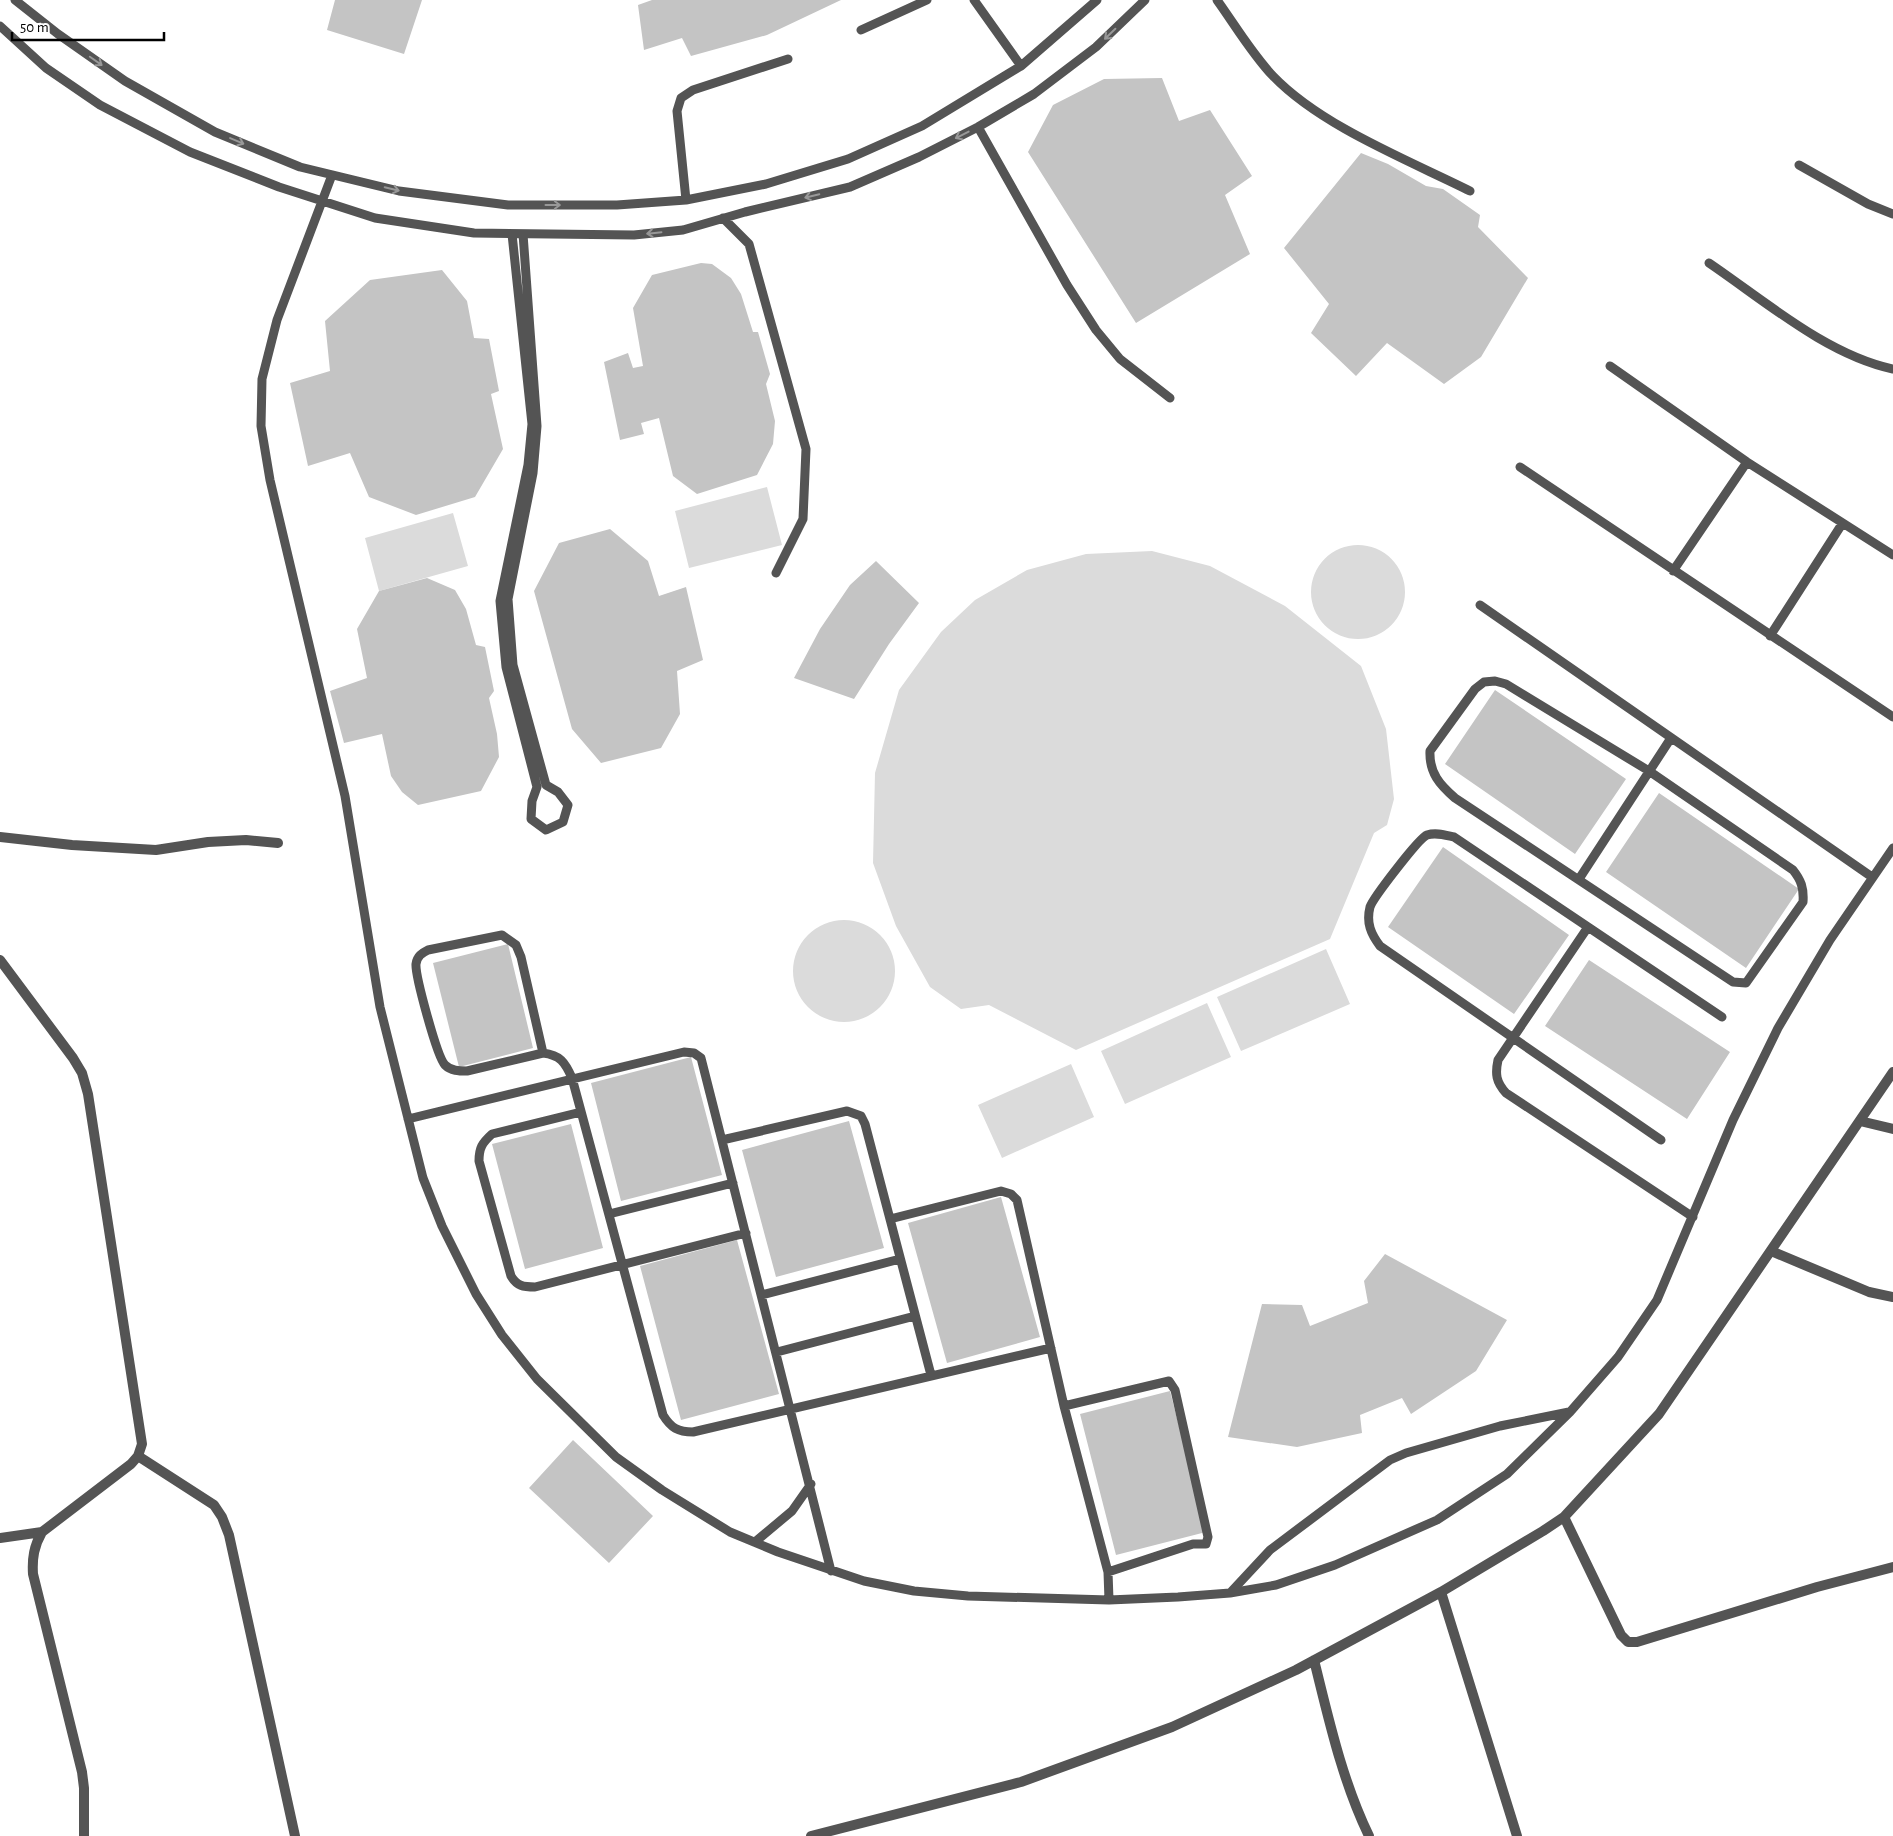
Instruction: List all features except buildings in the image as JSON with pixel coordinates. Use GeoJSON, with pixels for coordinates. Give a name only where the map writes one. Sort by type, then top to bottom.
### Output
{"type":"FeatureCollection","features":[{"type":"Feature","properties":{"kind":"street"},"geometry":{"type":"LineString","coordinates":[[0,837],[72,845],[156,850],[218,841],[246,840],[278,843]]}},
{"type":"Feature","properties":{"kind":"street"},"geometry":{"type":"LineString","coordinates":[[0,960],[73,1058],[82,1073],[88,1094],[142,1444],[138,1456],[42,1532],[35,1543],[32,1558],[33,1574],[82,1772],[84,1836]]}},
{"type":"Feature","properties":{"kind":"street"},"geometry":{"type":"LineString","coordinates":[[811,1836],[841,1833],[1021,1782],[1172,1727],[1314,1660],[1441,1592],[1544,1532],[1564,1517],[1659,1414],[1893,1072]]}},
{"type":"Feature","properties":{"kind":"street"},"geometry":{"type":"LineString","coordinates":[[1860,1121],[1893,1129]]}},
{"type":"Feature","properties":{"kind":"street"},"geometry":{"type":"LineString","coordinates":[[1771,1251],[1870,1292],[1893,1297]]}},
{"type":"Feature","properties":{"kind":"street"},"geometry":{"type":"LineString","coordinates":[[138,1456],[214,1505],[226,1526],[295,1836]]}},
{"type":"Feature","properties":{"kind":"street"},"geometry":{"type":"LineString","coordinates":[[1564,1517],[1621,1635],[1628,1642],[1637,1642],[1817,1586],[1893,1568]]}},
{"type":"Feature","properties":{"kind":"street"},"geometry":{"type":"LineString","coordinates":[[0,1538],[42,1532]]}},
{"type":"Feature","properties":{"kind":"street"},"geometry":{"type":"LineString","coordinates":[[1441,1592],[1516,1836]]}},
{"type":"Feature","properties":{"kind":"street"},"geometry":{"type":"LineString","coordinates":[[1314,1660],[1336,1752],[1355,1808],[1369,1836]]}},
{"type":"Feature","properties":{"kind":"lane"},"geometry":{"type":"LineString","coordinates":[[15,0],[58,34],[125,81],[216,132],[300,167],[399,191],[508,206],[617,205],[686,200],[766,184],[848,159],[922,126],[1021,66],[1097,0]]}},
{"type":"Feature","properties":{"kind":"lane"},"geometry":{"type":"LineString","coordinates":[[861,30],[928,0]]}},
{"type":"Feature","properties":{"kind":"lane"},"geometry":{"type":"LineString","coordinates":[[974,0],[1021,66]]}},
{"type":"Feature","properties":{"kind":"lane"},"geometry":{"type":"LineString","coordinates":[[0,26],[46,68],[100,105],[190,152],[279,188],[375,218],[474,233],[634,235],[683,230],[723,218],[850,187],[919,157],[978,127],[1034,94],[1096,47],[1145,0]]}},
{"type":"Feature","properties":{"kind":"lane"},"geometry":{"type":"LineString","coordinates":[[1217,0],[1273,76],[1302,102],[1333,122],[1470,191]]}},
{"type":"Feature","properties":{"kind":"lane"},"geometry":{"type":"LineString","coordinates":[[686,200],[677,111],[682,98],[693,90],[788,59]]}},
{"type":"Feature","properties":{"kind":"lane"},"geometry":{"type":"LineString","coordinates":[[978,127],[1067,285],[1096,330],[1120,359],[1170,398]]}},
{"type":"Feature","properties":{"kind":"lane"},"geometry":{"type":"LineString","coordinates":[[1799,165],[1868,204],[1893,214]]}},
{"type":"Feature","properties":{"kind":"lane"},"geometry":{"type":"LineString","coordinates":[[332,175],[277,320],[262,379],[261,426],[270,480],[345,796],[380,1007],[423,1178],[442,1226],[476,1294],[502,1335],[537,1379],[616,1457],[662,1490],[730,1532],[831,1571],[864,1581],[914,1591],[968,1596],[1109,1600],[1230,1593],[1276,1585],[1335,1565],[1437,1520],[1507,1474],[1570,1412],[1618,1357],[1656,1300],[1733,1120],[1778,1028],[1830,940],[1893,848]]}},
{"type":"Feature","properties":{"kind":"lane"},"geometry":{"type":"LineString","coordinates":[[723,218],[748,244],[806,449],[802,519],[776,573]]}},
{"type":"Feature","properties":{"kind":"lane"},"geometry":{"type":"LineString","coordinates":[[512,234],[532,424],[528,465],[500,601],[506,667],[537,786],[532,801],[530,819],[546,830],[563,822],[568,805],[558,792],[546,785],[513,665],[508,599],[533,474],[537,426],[523,234]]}},
{"type":"Feature","properties":{"kind":"lane"},"geometry":{"type":"LineString","coordinates":[[1709,264],[1823,341],[1851,356],[1893,369]]}},
{"type":"Feature","properties":{"kind":"lane"},"geometry":{"type":"LineString","coordinates":[[1610,366],[1746,462],[1893,555]]}},
{"type":"Feature","properties":{"kind":"lane"},"geometry":{"type":"LineString","coordinates":[[1672,571],[1746,462]]}},
{"type":"Feature","properties":{"kind":"lane"},"geometry":{"type":"LineString","coordinates":[[1520,467],[1672,571],[1893,716]]}},
{"type":"Feature","properties":{"kind":"lane"},"geometry":{"type":"LineString","coordinates":[[1770,636],[1842,524]]}},
{"type":"Feature","properties":{"kind":"lane"},"geometry":{"type":"LineString","coordinates":[[1480,605],[1872,877]]}},
{"type":"Feature","properties":{"kind":"lane"},"geometry":{"type":"LineString","coordinates":[[1495,681],[1506,684],[1650,771],[1793,870],[1801,880],[1804,902],[1752,978],[1740,984],[1733,982],[1441,786],[1434,775],[1429,759],[1430,751],[1475,689],[1484,682],[1495,681]]}},
{"type":"Feature","properties":{"kind":"lane"},"geometry":{"type":"LineString","coordinates":[[1579,879],[1671,738]]}},
{"type":"Feature","properties":{"kind":"lane"},"geometry":{"type":"LineString","coordinates":[[1661,1140],[1380,946],[1371,934],[1369,918],[1371,905],[1416,844],[1426,835],[1440,834],[1454,837],[1722,1017]]}},
{"type":"Feature","properties":{"kind":"lane"},"geometry":{"type":"LineString","coordinates":[[1588,927],[1498,1060],[1496,1072],[1498,1084],[1506,1093],[1693,1217]]}},
{"type":"Feature","properties":{"kind":"lane"},"geometry":{"type":"LineString","coordinates":[[543,1053],[521,957],[510,939],[502,935],[428,950],[420,954],[416,964],[418,978],[438,1053],[445,1065],[455,1071],[467,1071],[543,1053],[560,1057],[566,1063],[572,1078],[663,1415],[670,1426],[682,1432],[693,1432],[1051,1348]]}},
{"type":"Feature","properties":{"kind":"lane"},"geometry":{"type":"LineString","coordinates":[[408,1119],[684,1052],[694,1053],[701,1058],[811,1484],[831,1571]]}},
{"type":"Feature","properties":{"kind":"lane"},"geometry":{"type":"LineString","coordinates":[[722,1140],[847,1111],[861,1116],[865,1124],[931,1375]]}},
{"type":"Feature","properties":{"kind":"lane"},"geometry":{"type":"LineString","coordinates":[[581,1112],[492,1134],[482,1142],[479,1150],[479,1162],[511,1276],[516,1284],[524,1287],[535,1286],[746,1233]]}},
{"type":"Feature","properties":{"kind":"lane"},"geometry":{"type":"LineString","coordinates":[[609,1214],[733,1183]]}},
{"type":"Feature","properties":{"kind":"lane"},"geometry":{"type":"LineString","coordinates":[[890,1219],[1002,1191],[1011,1194],[1017,1200],[1064,1406],[1108,1572],[1109,1600]]}},
{"type":"Feature","properties":{"kind":"lane"},"geometry":{"type":"LineString","coordinates":[[762,1295],[900,1259]]}},
{"type":"Feature","properties":{"kind":"lane"},"geometry":{"type":"LineString","coordinates":[[777,1352],[915,1316]]}},
{"type":"Feature","properties":{"kind":"lane"},"geometry":{"type":"LineString","coordinates":[[1064,1406],[1169,1381],[1174,1390],[1208,1537],[1206,1544],[1194,1544],[1108,1572]]}},
{"type":"Feature","properties":{"kind":"lane"},"geometry":{"type":"LineString","coordinates":[[1230,1593],[1277,1545],[1390,1460],[1406,1453],[1500,1426],[1570,1412]]}},
{"type":"Feature","properties":{"kind":"lane"},"geometry":{"type":"LineString","coordinates":[[755,1542],[792,1511],[811,1484]]}},
{"type":"Feature","properties":{"kind":"shaded area"},"geometry":{"type":"Polygon","coordinates":[[[767,487],[782,545],[689,568],[675,511],[767,487]]]}},
{"type":"Feature","properties":{"kind":"shaded area"},"geometry":{"type":"Polygon","coordinates":[[[453,513],[468,566],[379,591],[365,538],[453,513]]]}},
{"type":"Feature","properties":{"kind":"shaded area"},"geometry":{"type":"Polygon","coordinates":[[[1358,545],[1376,549],[1391,559],[1401,574],[1405,592],[1401,610],[1391,625],[1376,635],[1358,639],[1340,635],[1325,625],[1315,610],[1311,592],[1315,574],[1325,559],[1340,549],[1358,545]]]}},
{"type":"Feature","properties":{"kind":"shaded area"},"geometry":{"type":"Polygon","coordinates":[[[1152,551],[1210,566],[1285,606],[1361,666],[1386,729],[1394,799],[1387,825],[1374,833],[1330,939],[1076,1050],[989,1005],[961,1009],[930,987],[896,926],[873,863],[875,773],[899,690],[941,632],[975,600],[1027,570],[1086,554],[1152,551]]]}},
{"type":"Feature","properties":{"kind":"shaded area"},"geometry":{"type":"Polygon","coordinates":[[[844,920],[864,923],[873,928],[887,942],[892,951],[895,971],[892,991],[887,1000],[873,1014],[864,1019],[844,1022],[824,1019],[815,1014],[801,1000],[796,991],[793,971],[796,951],[801,942],[815,928],[824,923],[844,920]]]}},
{"type":"Feature","properties":{"kind":"shaded area"},"geometry":{"type":"Polygon","coordinates":[[[1326,949],[1350,1004],[1241,1051],[1217,997],[1326,949]]]}},
{"type":"Feature","properties":{"kind":"shaded area"},"geometry":{"type":"Polygon","coordinates":[[[1207,1003],[1231,1057],[1125,1104],[1101,1051],[1207,1003]]]}},
{"type":"Feature","properties":{"kind":"shaded area"},"geometry":{"type":"Polygon","coordinates":[[[1071,1064],[1094,1117],[1002,1158],[978,1105],[1071,1064]]]}}]}
